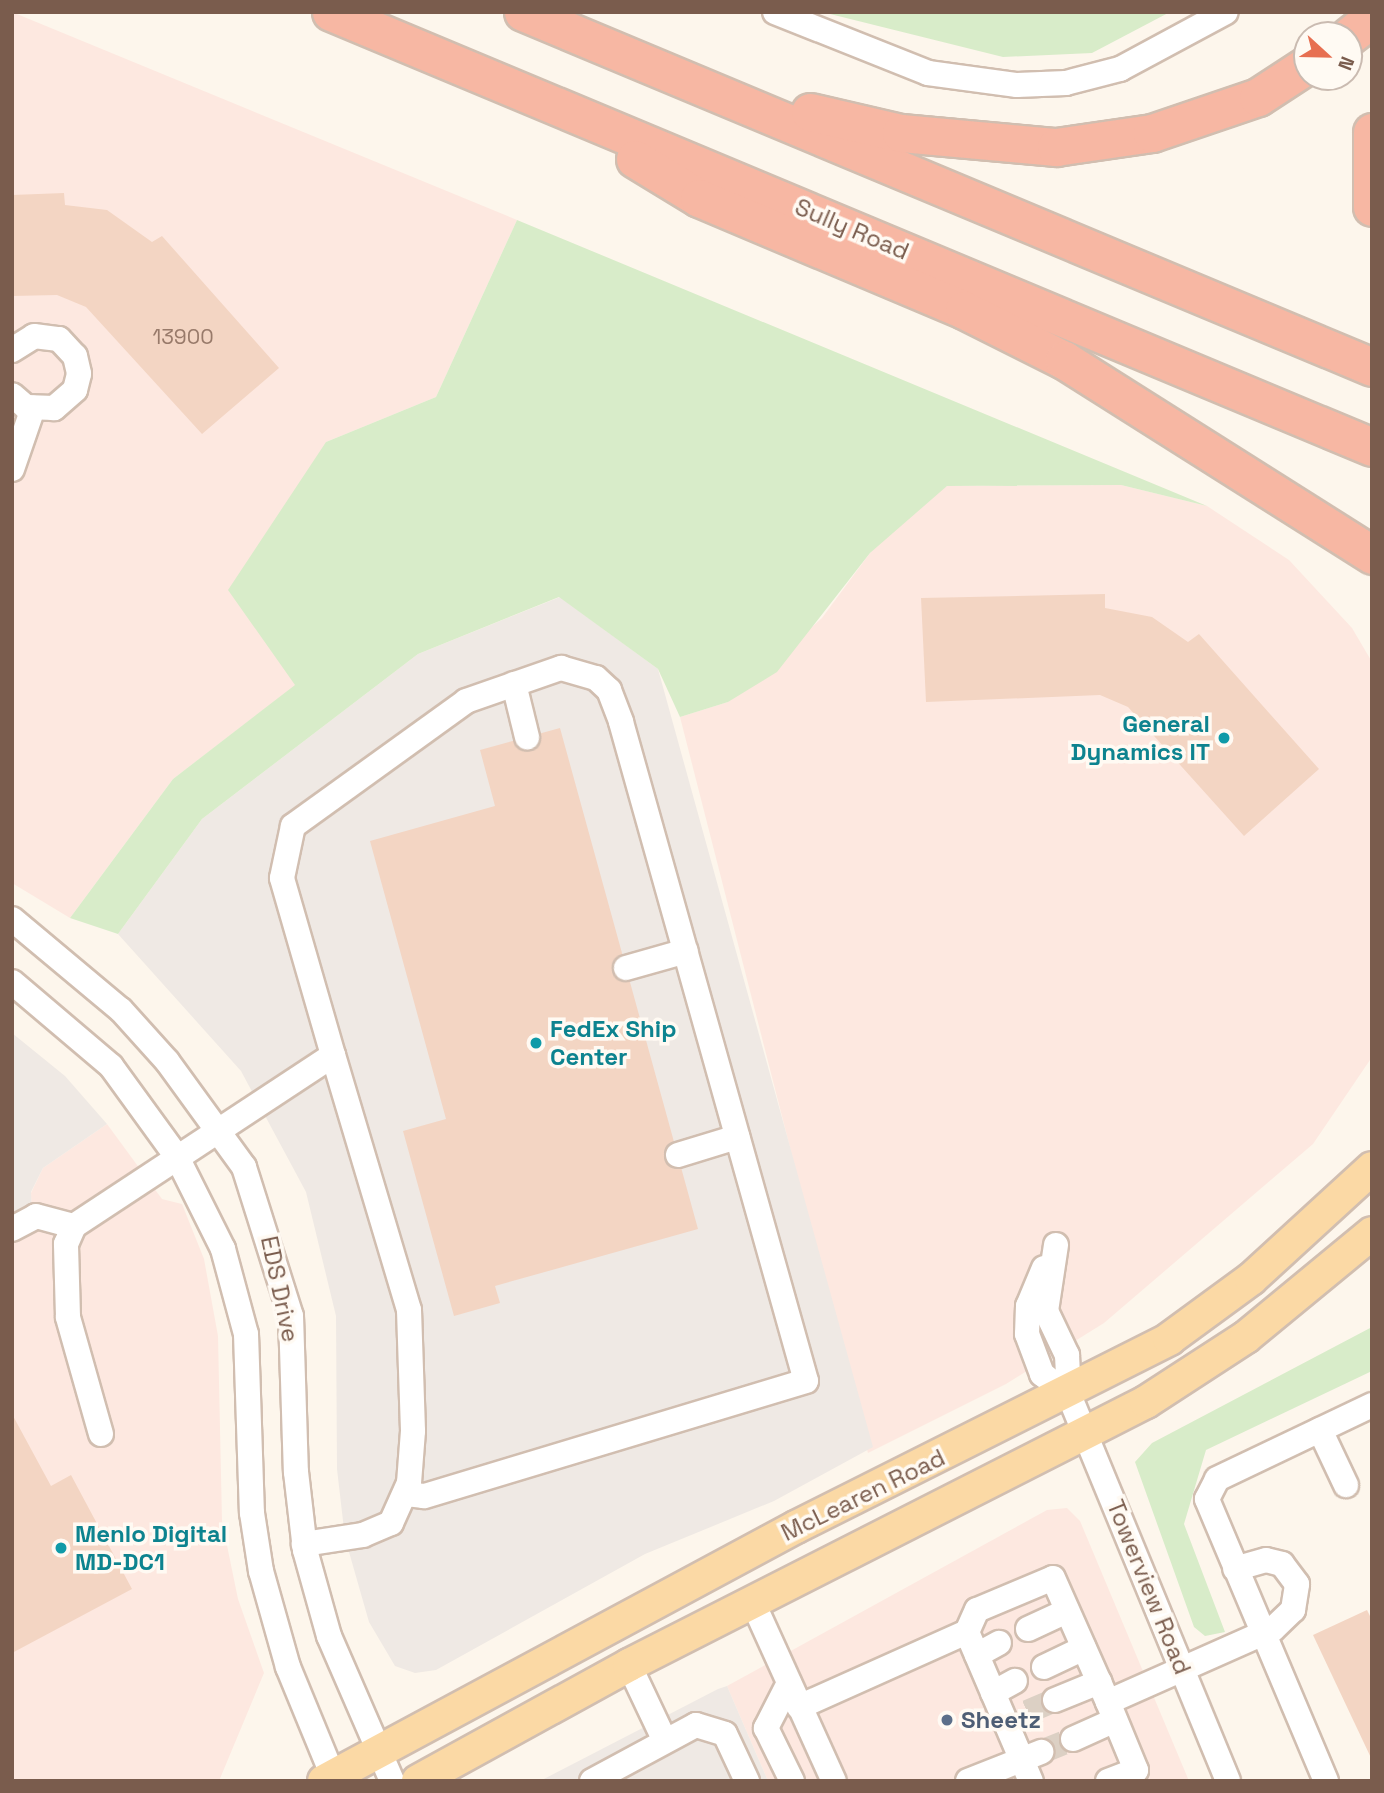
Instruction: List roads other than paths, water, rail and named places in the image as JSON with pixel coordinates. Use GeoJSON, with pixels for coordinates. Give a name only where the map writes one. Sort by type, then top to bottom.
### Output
{"type":"FeatureCollection","features":[{"type":"Feature","properties":{"kind":"highway","name":"Sully Road"},"geometry":{"type":"LineString","coordinates":[[331,12],[1372,447]]}},
{"type":"Feature","properties":{"kind":"highway"},"geometry":{"type":"LineString","coordinates":[[523,12],[1372,367]]}},
{"type":"Feature","properties":{"kind":"highway"},"geometry":{"type":"LineString","coordinates":[[683,79],[901,133],[1056,147],[1152,133],[1258,97],[1293,74]]}},
{"type":"Feature","properties":{"kind":"highway"},"geometry":{"type":"LineString","coordinates":[[530,95],[699,198],[964,310],[1064,360],[1372,555]]}},
{"type":"Feature","properties":{"kind":"highway"},"geometry":{"type":"LineString","coordinates":[[1372,132],[1372,207]]}},
{"type":"Feature","properties":{"kind":"main road","name":"McLearen Road"},"geometry":{"type":"LineString","coordinates":[[331,1779],[385,1767],[796,1527],[1069,1395],[1211,1310],[1372,1168]]}},
{"type":"Feature","properties":{"kind":"main road","name":"McLearen Road"},"geometry":{"type":"LineString","coordinates":[[418,1781],[629,1665],[754,1605],[1086,1433],[1246,1337],[1372,1233]]}},
{"type":"Feature","properties":{"kind":"street"},"geometry":{"type":"LineString","coordinates":[[775,12],[928,73],[1017,85],[1066,83],[1120,69],[1226,12]]}},
{"type":"Feature","properties":{"kind":"street"},"geometry":{"type":"LineString","coordinates":[[12,350],[44,335],[75,356],[79,374],[66,401],[22,402],[12,469]]}},
{"type":"Feature","properties":{"kind":"street"},"geometry":{"type":"LineString","coordinates":[[304,1544],[380,1530],[400,1513],[406,1494],[414,1366],[409,1310],[282,878],[293,826],[467,701],[561,667],[596,678],[609,690],[806,1381],[424,1496],[406,1494]]}},
{"type":"Feature","properties":{"kind":"street"},"geometry":{"type":"LineString","coordinates":[[514,684],[527,737]]}},
{"type":"Feature","properties":{"kind":"street","name":"EDS Drive"},"geometry":{"type":"LineString","coordinates":[[12,919],[121,1010],[219,1130],[244,1167],[265,1218],[291,1315],[304,1544],[329,1636],[385,1767]]}},
{"type":"Feature","properties":{"kind":"street"},"geometry":{"type":"LineString","coordinates":[[626,968],[685,951]]}},
{"type":"Feature","properties":{"kind":"street","name":"EDS Drive"},"geometry":{"type":"LineString","coordinates":[[12,982],[111,1066],[177,1157],[205,1206],[236,1291],[248,1356],[251,1513],[261,1571],[288,1667],[331,1779]]}},
{"type":"Feature","properties":{"kind":"street"},"geometry":{"type":"LineString","coordinates":[[101,1434],[68,1317],[66,1244],[74,1226],[332,1055]]}},
{"type":"Feature","properties":{"kind":"street"},"geometry":{"type":"LineString","coordinates":[[678,1155],[737,1137]]}},
{"type":"Feature","properties":{"kind":"street"},"geometry":{"type":"LineString","coordinates":[[12,1229],[36,1216],[74,1226]]}},
{"type":"Feature","properties":{"kind":"street"},"geometry":{"type":"LineString","coordinates":[[1056,1245],[1046,1311],[1067,1355],[1069,1395],[1042,1374],[1027,1334],[1028,1306],[1056,1245]]}},
{"type":"Feature","properties":{"kind":"street","name":"Towerview Road"},"geometry":{"type":"LineString","coordinates":[[1069,1395],[1228,1781]]}},
{"type":"Feature","properties":{"kind":"street"},"geometry":{"type":"LineString","coordinates":[[1326,1781],[1208,1508],[1212,1484],[1372,1405]]}},
{"type":"Feature","properties":{"kind":"street"},"geometry":{"type":"LineString","coordinates":[[1320,1430],[1346,1485]]}},
{"type":"Feature","properties":{"kind":"street"},"geometry":{"type":"LineString","coordinates":[[1055,1700],[1107,1701],[1183,1670],[1262,1632],[1293,1610],[1294,1576],[1266,1560],[1235,1569]]}},
{"type":"Feature","properties":{"kind":"street"},"geometry":{"type":"LineString","coordinates":[[799,1707],[967,1632],[977,1610],[1053,1578],[1138,1776],[1108,1781]]}},
{"type":"Feature","properties":{"kind":"street"},"geometry":{"type":"LineString","coordinates":[[754,1605],[834,1781]]}},
{"type":"Feature","properties":{"kind":"street"},"geometry":{"type":"LineString","coordinates":[[1028,1629],[1067,1611]]}},
{"type":"Feature","properties":{"kind":"street"},"geometry":{"type":"LineString","coordinates":[[967,1632],[976,1655],[1004,1687],[1017,1717],[1031,1764],[968,1781]]}},
{"type":"Feature","properties":{"kind":"street"},"geometry":{"type":"LineString","coordinates":[[976,1655],[999,1643]]}},
{"type":"Feature","properties":{"kind":"street"},"geometry":{"type":"LineString","coordinates":[[1044,1667],[1084,1648]]}},
{"type":"Feature","properties":{"kind":"street"},"geometry":{"type":"LineString","coordinates":[[629,1665],[666,1741]]}},
{"type":"Feature","properties":{"kind":"street"},"geometry":{"type":"LineString","coordinates":[[789,1683],[766,1728],[792,1781]]}},
{"type":"Feature","properties":{"kind":"street"},"geometry":{"type":"LineString","coordinates":[[1073,1739],[1107,1701]]}},
{"type":"Feature","properties":{"kind":"street"},"geometry":{"type":"LineString","coordinates":[[592,1781],[696,1725],[716,1729],[730,1740],[747,1781]]}},
{"type":"Feature","properties":{"kind":"tunnel"},"geometry":{"type":"LineString","coordinates":[[1027,1712],[1055,1700]]}},
{"type":"Feature","properties":{"kind":"tunnel"},"geometry":{"type":"LineString","coordinates":[[1041,1752],[1073,1739]]}},
{"type":"Feature","properties":{"kind":"place","name":"General Dynamics IT"},"geometry":{"type":"Point","coordinates":[1224,738]}},
{"type":"Feature","properties":{"kind":"place","name":"FedEx Ship Center"},"geometry":{"type":"Point","coordinates":[536,1043]}},
{"type":"Feature","properties":{"kind":"place","name":"Menlo Digital MD-DC1"},"geometry":{"type":"Point","coordinates":[61,1548]}},
{"type":"Feature","properties":{"kind":"place","name":"Sheetz"},"geometry":{"type":"Point","coordinates":[947,1720]}}]}
